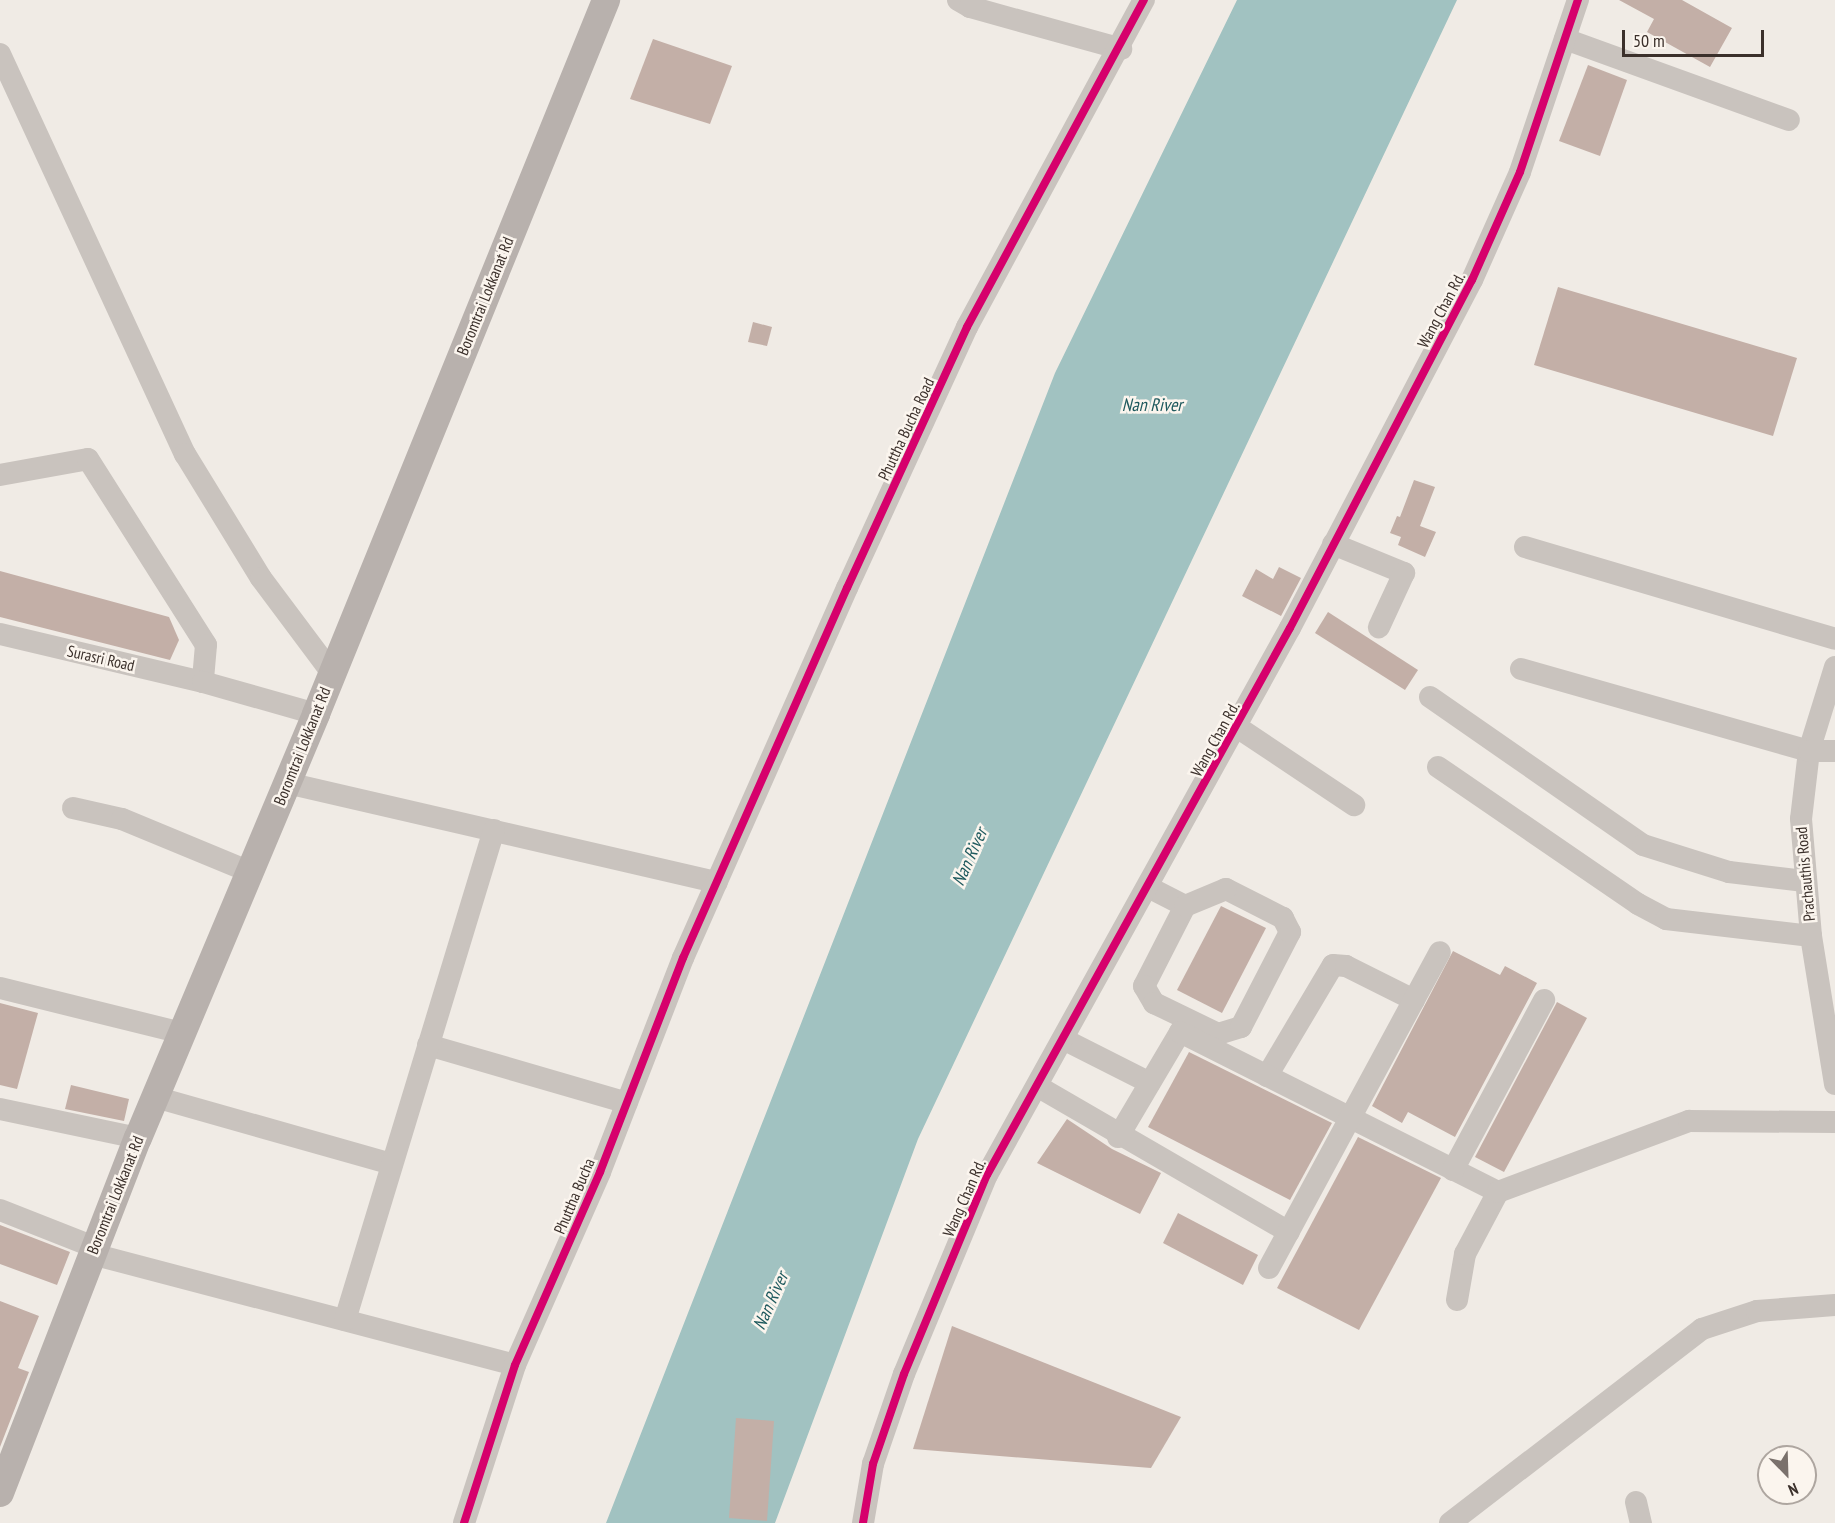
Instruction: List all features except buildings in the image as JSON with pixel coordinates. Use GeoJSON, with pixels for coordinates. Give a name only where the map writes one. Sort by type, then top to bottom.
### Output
{"type":"FeatureCollection","features":[{"type":"Feature","properties":{"kind":"main road","name":"Boromtrai Lokkanat Rd"},"geometry":{"type":"LineString","coordinates":[[0,1493],[138,1138],[316,714],[606,0]]}},
{"type":"Feature","properties":{"kind":"street"},"geometry":{"type":"LineString","coordinates":[[958,0],[970,7],[1121,49]]}},
{"type":"Feature","properties":{"kind":"street","name":"Phuttha Bucha Road"},"geometry":{"type":"LineString","coordinates":[[717,882],[967,327],[1121,49],[1144,0]]}},
{"type":"Feature","properties":{"kind":"street","name":"Wang Chan Rd."},"geometry":{"type":"LineString","coordinates":[[863,1523],[873,1464],[904,1374],[987,1175],[1150,888],[1472,280],[1520,172],[1578,0]]}},
{"type":"Feature","properties":{"kind":"street"},"geometry":{"type":"LineString","coordinates":[[1565,39],[1789,120]]}},
{"type":"Feature","properties":{"kind":"street"},"geometry":{"type":"LineString","coordinates":[[0,54],[185,454],[261,578],[332,673]]}},
{"type":"Feature","properties":{"kind":"street"},"geometry":{"type":"LineString","coordinates":[[0,476],[88,459],[206,645],[203,682]]}},
{"type":"Feature","properties":{"kind":"street"},"geometry":{"type":"LineString","coordinates":[[1333,544],[1404,573],[1379,627]]}},
{"type":"Feature","properties":{"kind":"street"},"geometry":{"type":"LineString","coordinates":[[1525,547],[1835,639]]}},
{"type":"Feature","properties":{"kind":"street","name":"Surasri Road"},"geometry":{"type":"LineString","coordinates":[[0,634],[203,682],[316,714]]}},
{"type":"Feature","properties":{"kind":"street","name":"Prachauthis Road"},"geometry":{"type":"LineString","coordinates":[[1835,667],[1809,752],[1801,819],[1804,881],[1811,936],[1829,1017],[1835,1084]]}},
{"type":"Feature","properties":{"kind":"street"},"geometry":{"type":"LineString","coordinates":[[1521,669],[1809,752],[1835,751]]}},
{"type":"Feature","properties":{"kind":"street"},"geometry":{"type":"LineString","coordinates":[[1430,697],[1643,845],[1729,872],[1804,881]]}},
{"type":"Feature","properties":{"kind":"street"},"geometry":{"type":"LineString","coordinates":[[1237,727],[1354,805]]}},
{"type":"Feature","properties":{"kind":"street"},"geometry":{"type":"LineString","coordinates":[[1438,767],[1638,904],[1666,919],[1811,936]]}},
{"type":"Feature","properties":{"kind":"street"},"geometry":{"type":"LineString","coordinates":[[287,783],[717,882]]}},
{"type":"Feature","properties":{"kind":"street"},"geometry":{"type":"LineString","coordinates":[[73,808],[123,819],[250,872]]}},
{"type":"Feature","properties":{"kind":"street"},"geometry":{"type":"LineString","coordinates":[[345,1320],[494,830]]}},
{"type":"Feature","properties":{"kind":"street","name":"Phuttha Bucha"},"geometry":{"type":"LineString","coordinates":[[464,1523],[515,1365],[627,1103],[717,882]]}},
{"type":"Feature","properties":{"kind":"street"},"geometry":{"type":"LineString","coordinates":[[1150,888],[1185,906],[1226,889],[1283,918],[1290,932],[1241,1027],[1218,1034],[1154,1003],[1144,986],[1185,906]]}},
{"type":"Feature","properties":{"kind":"street"},"geometry":{"type":"LineString","coordinates":[[1269,1268],[1440,952]]}},
{"type":"Feature","properties":{"kind":"street"},"geometry":{"type":"LineString","coordinates":[[1267,1076],[1333,965],[1346,966],[1414,1000]]}},
{"type":"Feature","properties":{"kind":"street"},"geometry":{"type":"LineString","coordinates":[[0,988],[182,1033]]}},
{"type":"Feature","properties":{"kind":"street"},"geometry":{"type":"LineString","coordinates":[[1453,1170],[1544,1000]]}},
{"type":"Feature","properties":{"kind":"street"},"geometry":{"type":"LineString","coordinates":[[1118,1137],[1180,1032],[1498,1192]]}},
{"type":"Feature","properties":{"kind":"street"},"geometry":{"type":"LineString","coordinates":[[1063,1039],[1150,1083]]}},
{"type":"Feature","properties":{"kind":"street"},"geometry":{"type":"LineString","coordinates":[[428,1045],[627,1103]]}},
{"type":"Feature","properties":{"kind":"street"},"geometry":{"type":"LineString","coordinates":[[1037,1086],[1118,1137],[1289,1232]]}},
{"type":"Feature","properties":{"kind":"street"},"geometry":{"type":"LineString","coordinates":[[155,1097],[392,1164]]}},
{"type":"Feature","properties":{"kind":"street"},"geometry":{"type":"LineString","coordinates":[[0,1109],[138,1138]]}},
{"type":"Feature","properties":{"kind":"street"},"geometry":{"type":"LineString","coordinates":[[1457,1300],[1465,1254],[1498,1192],[1689,1121],[1835,1122]]}},
{"type":"Feature","properties":{"kind":"street"},"geometry":{"type":"LineString","coordinates":[[0,1210],[93,1250],[515,1365]]}},
{"type":"Feature","properties":{"kind":"street"},"geometry":{"type":"LineString","coordinates":[[1450,1523],[1702,1329],[1757,1311],[1835,1305]]}},
{"type":"Feature","properties":{"kind":"water","name":"Nan River"},"geometry":{"type":"Polygon","coordinates":[[[1237,0],[1457,0],[918,1139],[775,1523],[606,1523],[1055,373],[1237,0]]]}},
{"type":"Feature","properties":{"kind":"cycle path"},"geometry":{"type":"LineString","coordinates":[[464,1523],[515,1365],[600,1172],[683,958],[847,588],[967,327],[1144,0]]}},
{"type":"Feature","properties":{"kind":"cycle path"},"geometry":{"type":"LineString","coordinates":[[863,1523],[873,1464],[904,1374],[987,1175],[1290,628],[1472,280],[1520,172],[1578,0]]}}]}
